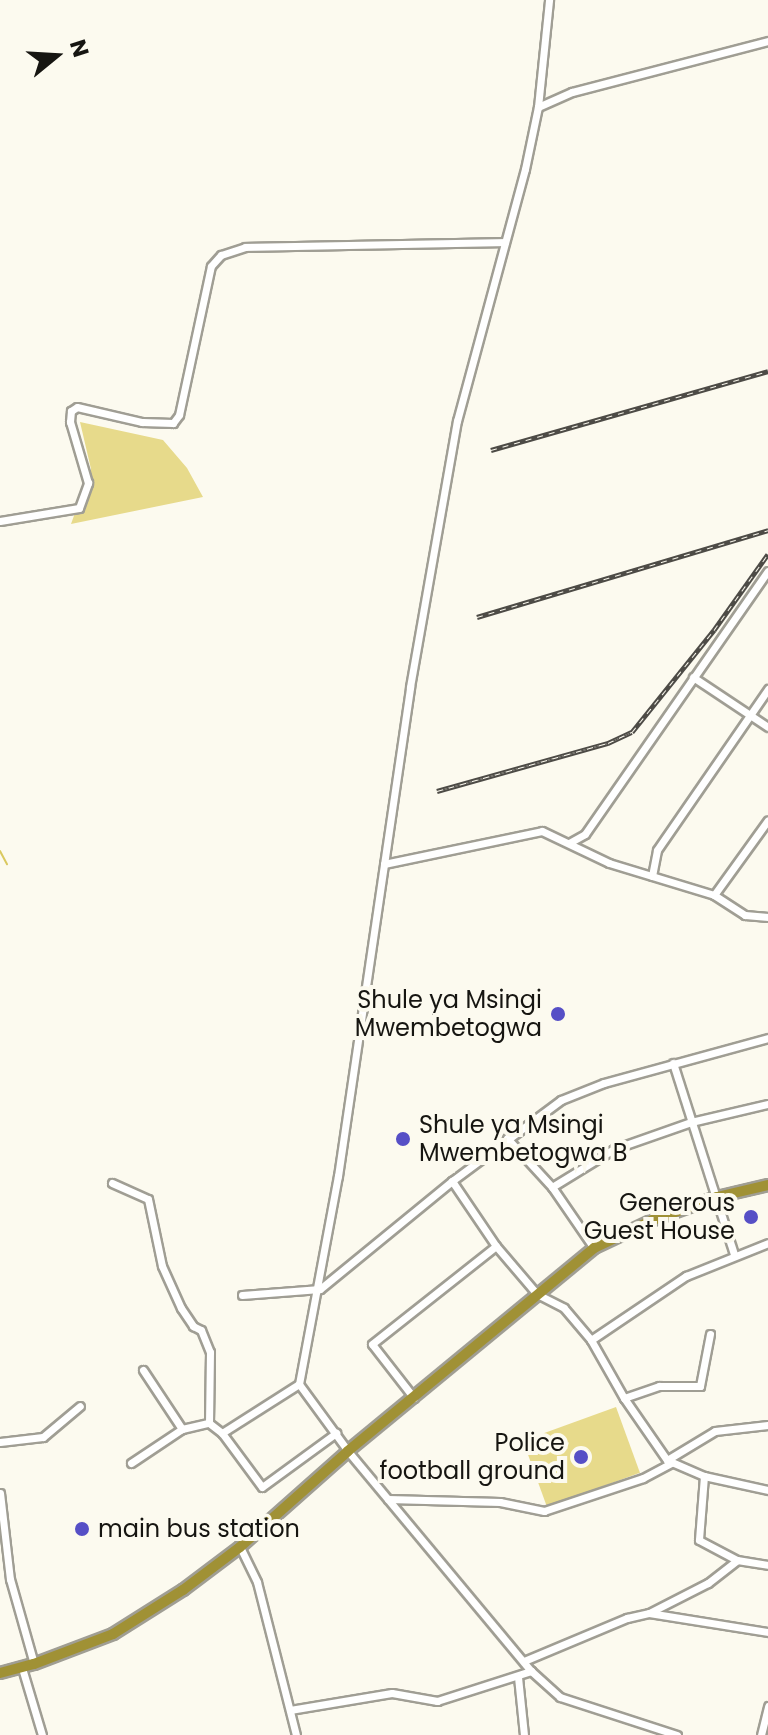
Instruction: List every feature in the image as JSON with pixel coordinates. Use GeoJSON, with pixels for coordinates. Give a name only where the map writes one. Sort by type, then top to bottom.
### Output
{"type":"FeatureCollection","features":[{"type":"Feature","properties":{"kind":"highway"},"geometry":{"type":"LineString","coordinates":[[0,1673],[34,1664],[113,1634],[183,1590],[240,1547],[348,1451],[594,1248],[653,1220],[717,1197],[768,1185]]}},
{"type":"Feature","properties":{"kind":"street"},"geometry":{"type":"LineString","coordinates":[[222,1433],[299,1384],[320,1289],[410,687],[457,421],[538,107],[549,0]]}},
{"type":"Feature","properties":{"kind":"street"},"geometry":{"type":"LineString","coordinates":[[538,107],[572,92],[768,41]]}},
{"type":"Feature","properties":{"kind":"street"},"geometry":{"type":"LineString","coordinates":[[0,521],[79,508],[88,483],[70,422],[71,411],[77,407],[142,422],[173,423],[179,415],[211,266],[221,255],[245,247],[505,242]]}},
{"type":"Feature","properties":{"kind":"street"},"geometry":{"type":"LineString","coordinates":[[569,843],[585,834],[768,571]]}},
{"type":"Feature","properties":{"kind":"street"},"geometry":{"type":"LineString","coordinates":[[693,677],[768,727]]}},
{"type":"Feature","properties":{"kind":"street"},"geometry":{"type":"LineString","coordinates":[[652,876],[657,850],[768,689]]}},
{"type":"Feature","properties":{"kind":"street"},"geometry":{"type":"LineString","coordinates":[[714,895],[768,820]]}},
{"type":"Feature","properties":{"kind":"street"},"geometry":{"type":"LineString","coordinates":[[384,864],[542,831],[609,863],[714,895],[745,915],[768,917]]}},
{"type":"Feature","properties":{"kind":"street"},"geometry":{"type":"LineString","coordinates":[[242,1295],[320,1289],[452,1181],[561,1100],[673,1063],[768,1038]]}},
{"type":"Feature","properties":{"kind":"street"},"geometry":{"type":"LineString","coordinates":[[673,1063],[734,1254]]}},
{"type":"Feature","properties":{"kind":"street"},"geometry":{"type":"LineString","coordinates":[[552,1187],[614,1149],[691,1122],[768,1104]]}},
{"type":"Feature","properties":{"kind":"street"},"geometry":{"type":"LineString","coordinates":[[507,1138],[552,1187],[594,1248]]}},
{"type":"Feature","properties":{"kind":"street"},"geometry":{"type":"LineString","coordinates":[[452,1181],[496,1246],[537,1294],[564,1308],[591,1340],[624,1398],[669,1461],[704,1476],[768,1490]]}},
{"type":"Feature","properties":{"kind":"street"},"geometry":{"type":"LineString","coordinates":[[112,1183],[148,1199],[162,1266],[181,1308],[193,1326],[201,1330],[210,1352],[209,1423]]}},
{"type":"Feature","properties":{"kind":"street"},"geometry":{"type":"LineString","coordinates":[[591,1340],[686,1276],[734,1254],[768,1243]]}},
{"type":"Feature","properties":{"kind":"street"},"geometry":{"type":"LineString","coordinates":[[414,1398],[372,1344],[496,1246]]}},
{"type":"Feature","properties":{"kind":"street"},"geometry":{"type":"LineString","coordinates":[[624,1398],[659,1386],[700,1386],[710,1334]]}},
{"type":"Feature","properties":{"kind":"street"},"geometry":{"type":"LineString","coordinates":[[143,1370],[182,1429]]}},
{"type":"Feature","properties":{"kind":"street"},"geometry":{"type":"LineString","coordinates":[[299,1384],[348,1451],[531,1671],[560,1697],[677,1735]]}},
{"type":"Feature","properties":{"kind":"street"},"geometry":{"type":"LineString","coordinates":[[0,1442],[43,1437],[80,1406]]}},
{"type":"Feature","properties":{"kind":"street"},"geometry":{"type":"LineString","coordinates":[[131,1463],[182,1429],[209,1423]]}},
{"type":"Feature","properties":{"kind":"street"},"geometry":{"type":"LineString","coordinates":[[209,1423],[222,1433],[262,1487],[336,1433]]}},
{"type":"Feature","properties":{"kind":"street"},"geometry":{"type":"LineString","coordinates":[[388,1499],[500,1502],[544,1511],[643,1478],[715,1431],[768,1425]]}},
{"type":"Feature","properties":{"kind":"street"},"geometry":{"type":"LineString","coordinates":[[704,1476],[699,1540],[737,1560],[768,1565]]}},
{"type":"Feature","properties":{"kind":"street"},"geometry":{"type":"LineString","coordinates":[[0,1493],[10,1579],[34,1664]]}},
{"type":"Feature","properties":{"kind":"street"},"geometry":{"type":"LineString","coordinates":[[240,1547],[257,1582],[296,1735]]}},
{"type":"Feature","properties":{"kind":"street"},"geometry":{"type":"LineString","coordinates":[[524,1661],[627,1618],[649,1613],[708,1583],[737,1560]]}},
{"type":"Feature","properties":{"kind":"street"},"geometry":{"type":"LineString","coordinates":[[649,1613],[768,1632]]}},
{"type":"Feature","properties":{"kind":"street"},"geometry":{"type":"LineString","coordinates":[[22,1668],[42,1735]]}},
{"type":"Feature","properties":{"kind":"street"},"geometry":{"type":"LineString","coordinates":[[290,1710],[392,1693],[437,1701],[531,1671]]}},
{"type":"Feature","properties":{"kind":"street"},"geometry":{"type":"LineString","coordinates":[[518,1677],[524,1735]]}},
{"type":"Feature","properties":{"kind":"street"},"geometry":{"type":"LineString","coordinates":[[761,1735],[768,1706]]}},
{"type":"Feature","properties":{"kind":"street"},"geometry":{"type":"LineString","coordinates":[[640,1735],[643,1724]]}},
{"type":"Feature","properties":{"kind":"shaded area"},"geometry":{"type":"Polygon","coordinates":[[[80,422],[163,440],[187,468],[203,497],[71,524],[91,469],[80,422]]]}},
{"type":"Feature","properties":{"kind":"shaded area","name":"Police football ground"},"geometry":{"type":"Polygon","coordinates":[[[616,1407],[640,1473],[547,1507],[523,1441],[616,1407]]]}},
{"type":"Feature","properties":{"kind":"waterway"},"geometry":{"type":"LineString","coordinates":[[0,851],[7,864]]}},
{"type":"Feature","properties":{"kind":"railway"},"geometry":{"type":"LineString","coordinates":[[491,450],[768,371]]}},
{"type":"Feature","properties":{"kind":"railway"},"geometry":{"type":"LineString","coordinates":[[477,617],[768,530]]}},
{"type":"Feature","properties":{"kind":"railway"},"geometry":{"type":"LineString","coordinates":[[437,791],[608,743],[632,732],[714,630],[768,554]]}},
{"type":"Feature","properties":{"kind":"place","name":"Shule ya Msingi Mwembetogwa"},"geometry":{"type":"Point","coordinates":[558,1014]}},
{"type":"Feature","properties":{"kind":"place","name":"Shule ya Msingi Mwembetogwa B"},"geometry":{"type":"Point","coordinates":[403,1139]}},
{"type":"Feature","properties":{"kind":"place","name":"Generous Guest House"},"geometry":{"type":"Point","coordinates":[751,1217]}},
{"type":"Feature","properties":{"kind":"place","name":"Police football ground"},"geometry":{"type":"Point","coordinates":[581,1457]}},
{"type":"Feature","properties":{"kind":"place","name":"main bus station"},"geometry":{"type":"Point","coordinates":[82,1529]}}]}
